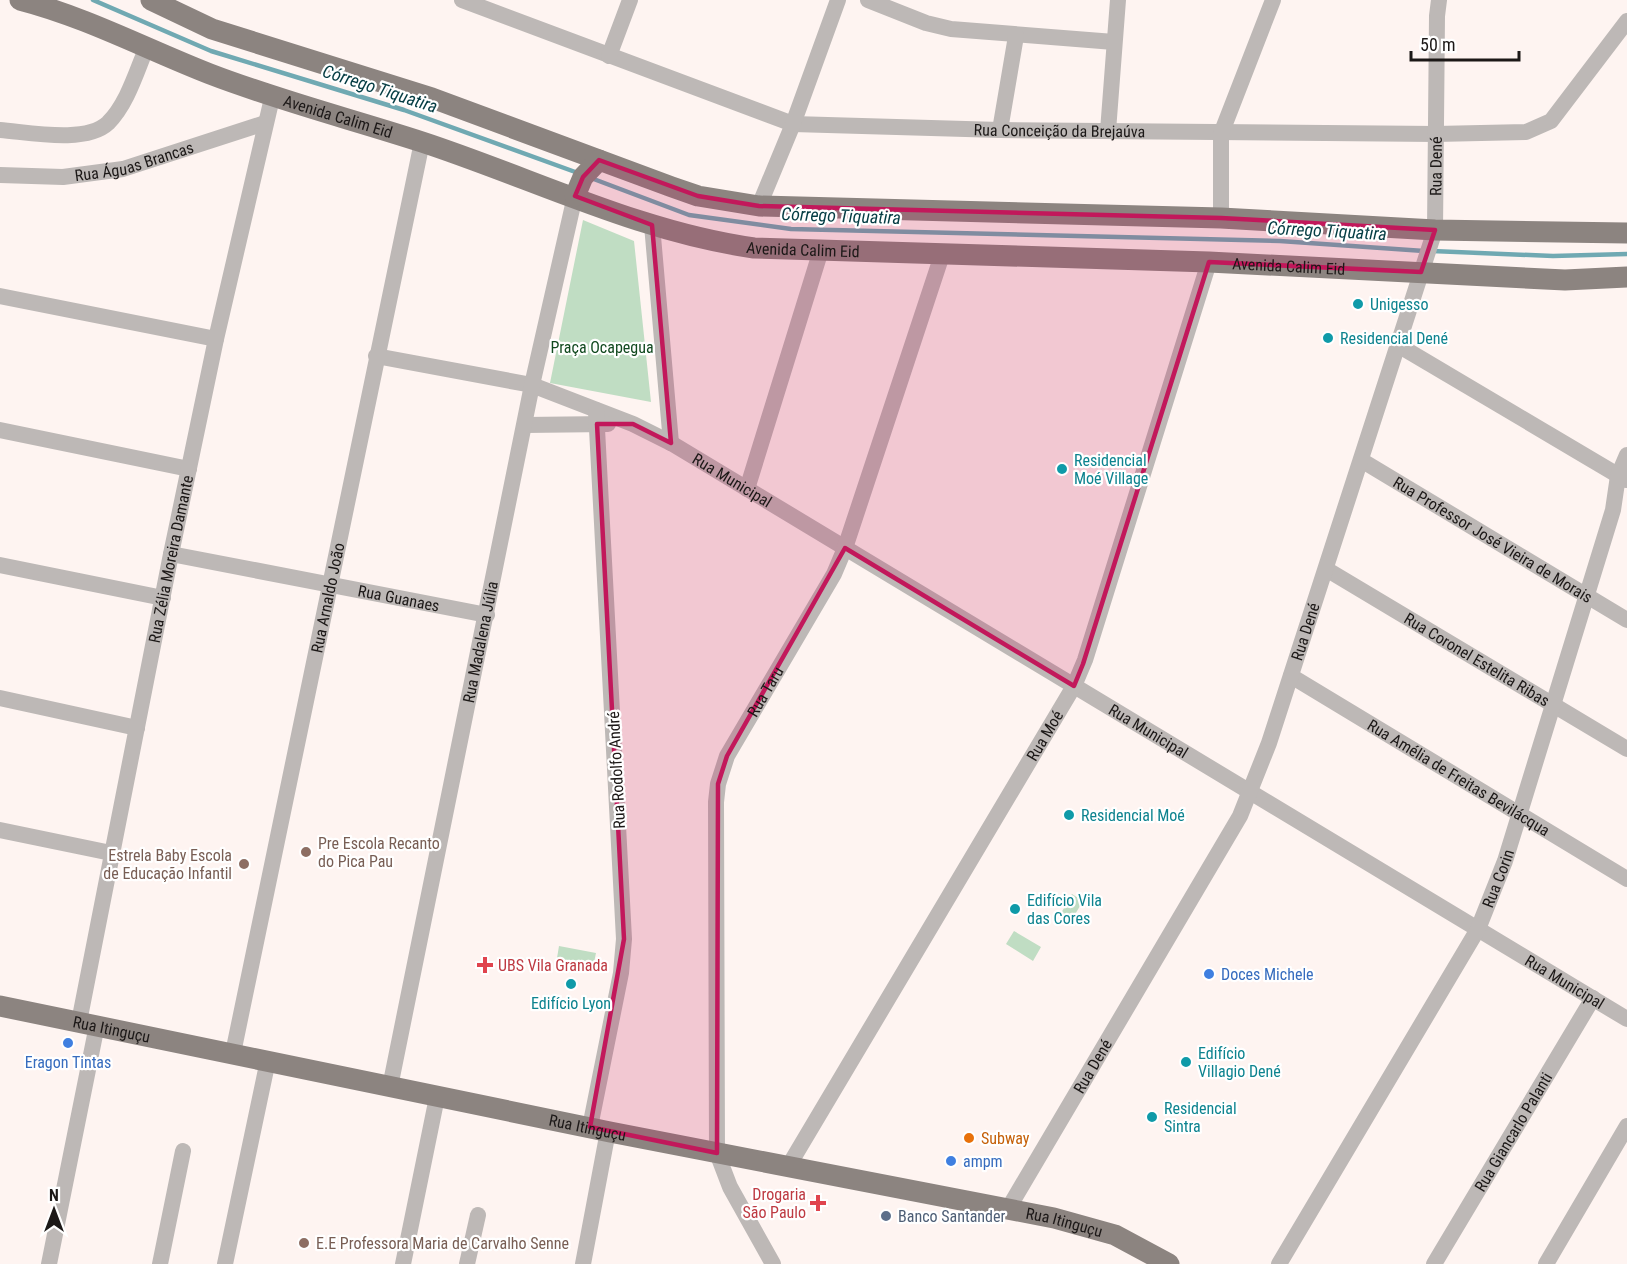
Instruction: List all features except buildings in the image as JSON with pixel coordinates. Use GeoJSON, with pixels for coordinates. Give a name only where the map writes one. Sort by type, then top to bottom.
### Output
{"type":"FeatureCollection","features":[{"type":"Feature","properties":{"kind":"main road","name":"Avenida Calim Eid"},"geometry":{"type":"LineString","coordinates":[[20,0],[86,21],[146,49],[272,98],[422,142],[586,178],[759,206],[1221,218],[1433,236],[1627,233]]}},
{"type":"Feature","properties":{"kind":"main road","name":"Avenida Calim Eid"},"geometry":{"type":"LineString","coordinates":[[151,0],[212,29],[432,98],[586,178],[652,225],[720,243],[754,248],[942,255],[1423,267],[1565,279],[1627,277]]}},
{"type":"Feature","properties":{"kind":"main road","name":"Rua Itinguçu"},"geometry":{"type":"LineString","coordinates":[[0,1006],[437,1097],[1086,1225],[1115,1234],[1169,1264]]}},
{"type":"Feature","properties":{"kind":"street","name":"Rua Conceição da Brejaúva"},"geometry":{"type":"LineString","coordinates":[[462,0],[793,124],[1221,134],[1436,135],[1513,133],[1538,129],[1551,121],[1627,21]]}},
{"type":"Feature","properties":{"kind":"street"},"geometry":{"type":"LineString","coordinates":[[609,56],[630,0]]}},
{"type":"Feature","properties":{"kind":"street"},"geometry":{"type":"LineString","coordinates":[[759,206],[793,124],[838,0]]}},
{"type":"Feature","properties":{"kind":"street"},"geometry":{"type":"LineString","coordinates":[[868,0],[937,26],[1016,36],[1114,42]]}},
{"type":"Feature","properties":{"kind":"street"},"geometry":{"type":"LineString","coordinates":[[1108,131],[1118,0]]}},
{"type":"Feature","properties":{"kind":"street"},"geometry":{"type":"LineString","coordinates":[[1221,218],[1221,134],[1273,0]]}},
{"type":"Feature","properties":{"kind":"street","name":"Rua Dené"},"geometry":{"type":"LineString","coordinates":[[1008,1209],[1240,816],[1251,792],[1291,676],[1433,236],[1439,0]]}},
{"type":"Feature","properties":{"kind":"street"},"geometry":{"type":"LineString","coordinates":[[1000,130],[1016,36]]}},
{"type":"Feature","properties":{"kind":"street"},"geometry":{"type":"LineString","coordinates":[[0,130],[60,135],[81,135],[95,131],[107,124],[117,110],[146,49]]}},
{"type":"Feature","properties":{"kind":"street","name":"Rua Zélia Moreira Damante"},"geometry":{"type":"LineString","coordinates":[[49,1264],[88,1024],[111,854],[216,339],[272,98]]}},
{"type":"Feature","properties":{"kind":"street","name":"Rua Águas Brancas"},"geometry":{"type":"LineString","coordinates":[[0,175],[63,177],[123,169],[265,123]]}},
{"type":"Feature","properties":{"kind":"street","name":"Rua Arnaldo João"},"geometry":{"type":"LineString","coordinates":[[233,1053],[422,142]]}},
{"type":"Feature","properties":{"kind":"street","name":"Rua Madalena Júlia"},"geometry":{"type":"LineString","coordinates":[[390,1087],[532,385],[586,178]]}},
{"type":"Feature","properties":{"kind":"street"},"geometry":{"type":"LineString","coordinates":[[652,225],[671,443]]}},
{"type":"Feature","properties":{"kind":"street"},"geometry":{"type":"LineString","coordinates":[[747,489],[820,250]]}},
{"type":"Feature","properties":{"kind":"street","name":"Rua Taru"},"geometry":{"type":"LineString","coordinates":[[717,1153],[714,887],[718,784],[727,756],[834,574],[845,548],[942,255]]}},
{"type":"Feature","properties":{"kind":"street","name":"Rua Moé"},"geometry":{"type":"LineString","coordinates":[[788,1167],[1074,686],[1085,660],[1209,262]]}},
{"type":"Feature","properties":{"kind":"street"},"geometry":{"type":"LineString","coordinates":[[0,296],[216,339]]}},
{"type":"Feature","properties":{"kind":"street"},"geometry":{"type":"LineString","coordinates":[[1398,345],[1623,478]]}},
{"type":"Feature","properties":{"kind":"street"},"geometry":{"type":"LineString","coordinates":[[376,356],[532,385],[597,417],[633,424],[671,443]]}},
{"type":"Feature","properties":{"kind":"street"},"geometry":{"type":"LineString","coordinates":[[525,424],[597,417]]}},
{"type":"Feature","properties":{"kind":"street","name":"Rua Rodolfo André"},"geometry":{"type":"LineString","coordinates":[[583,1264],[624,939],[597,417]]}},
{"type":"Feature","properties":{"kind":"street"},"geometry":{"type":"LineString","coordinates":[[0,430],[189,469]]}},
{"type":"Feature","properties":{"kind":"street","name":"Rua Municipal"},"geometry":{"type":"LineString","coordinates":[[671,443],[1627,1019]]}},
{"type":"Feature","properties":{"kind":"street","name":"Rua Corin"},"geometry":{"type":"LineString","coordinates":[[1279,1264],[1478,929],[1500,876],[1623,478],[1627,455]]}},
{"type":"Feature","properties":{"kind":"street","name":"Rua Professor José Vieira de Morais"},"geometry":{"type":"LineString","coordinates":[[1361,460],[1627,620]]}},
{"type":"Feature","properties":{"kind":"street","name":"Rua Guanaes"},"geometry":{"type":"LineString","coordinates":[[171,554],[487,615]]}},
{"type":"Feature","properties":{"kind":"street"},"geometry":{"type":"LineString","coordinates":[[0,565],[163,598]]}},
{"type":"Feature","properties":{"kind":"street","name":"Rua Coronel Estelita Ribas"},"geometry":{"type":"LineString","coordinates":[[1326,569],[1627,749]]}},
{"type":"Feature","properties":{"kind":"street","name":"Rua Amélia de Freitas Bevilácqua"},"geometry":{"type":"LineString","coordinates":[[1291,676],[1627,879]]}},
{"type":"Feature","properties":{"kind":"street"},"geometry":{"type":"LineString","coordinates":[[0,698],[136,728]]}},
{"type":"Feature","properties":{"kind":"street"},"geometry":{"type":"LineString","coordinates":[[0,830],[111,854]]}},
{"type":"Feature","properties":{"kind":"street","name":"Rua Giancarlo Palanti"},"geometry":{"type":"LineString","coordinates":[[1434,1264],[1593,998]]}},
{"type":"Feature","properties":{"kind":"street"},"geometry":{"type":"LineString","coordinates":[[225,1264],[268,1060]]}},
{"type":"Feature","properties":{"kind":"street"},"geometry":{"type":"LineString","coordinates":[[403,1264],[437,1097]]}},
{"type":"Feature","properties":{"kind":"street"},"geometry":{"type":"LineString","coordinates":[[1546,1264],[1627,1126]]}},
{"type":"Feature","properties":{"kind":"street"},"geometry":{"type":"LineString","coordinates":[[160,1264],[183,1151]]}},
{"type":"Feature","properties":{"kind":"street"},"geometry":{"type":"LineString","coordinates":[[717,1153],[730,1187],[773,1264]]}},
{"type":"Feature","properties":{"kind":"street"},"geometry":{"type":"LineString","coordinates":[[467,1264],[478,1215]]}},
{"type":"Feature","properties":{"kind":"highlighted area"},"geometry":{"type":"Polygon","coordinates":[[[599,160],[698,196],[759,206],[1221,218],[1435,230],[1421,272],[1209,262],[1083,664],[1074,686],[845,548],[727,756],[718,784],[717,1153],[590,1127],[624,939],[597,424],[633,424],[671,443],[652,225],[575,196],[583,177],[599,160]]]}},
{"type":"Feature","properties":{"kind":"green space","name":"Praça Ocapegua"},"geometry":{"type":"Polygon","coordinates":[[[583,220],[634,241],[651,402],[550,383],[583,220]]]}},
{"type":"Feature","properties":{"kind":"green space"},"geometry":{"type":"Polygon","coordinates":[[[1072,894],[1083,901],[1071,921],[1060,915],[1072,894]]]}},
{"type":"Feature","properties":{"kind":"green space"},"geometry":{"type":"Polygon","coordinates":[[[1014,931],[1041,947],[1033,961],[1006,944],[1014,931]]]}},
{"type":"Feature","properties":{"kind":"green space"},"geometry":{"type":"Polygon","coordinates":[[[559,946],[596,953],[592,972],[556,964],[559,946]]]}},
{"type":"Feature","properties":{"kind":"waterway","name":"Córrego Tiquatira"},"geometry":{"type":"LineString","coordinates":[[93,0],[211,51],[404,110],[578,173]]}},
{"type":"Feature","properties":{"kind":"waterway","name":"Córrego Tiquatira"},"geometry":{"type":"LineString","coordinates":[[591,178],[689,215],[791,229],[1280,241],[1424,251]]}},
{"type":"Feature","properties":{"kind":"waterway","name":"Córrego Tiquatira"},"geometry":{"type":"LineString","coordinates":[[1432,251],[1553,256],[1627,254]]}},
{"type":"Feature","properties":{"kind":"place","name":"Unigesso"},"geometry":{"type":"Point","coordinates":[1358,304]}},
{"type":"Feature","properties":{"kind":"place","name":"Residencial Dené"},"geometry":{"type":"Point","coordinates":[1328,338]}},
{"type":"Feature","properties":{"kind":"place","name":"Residencial Moé Village"},"geometry":{"type":"Point","coordinates":[1062,469]}},
{"type":"Feature","properties":{"kind":"place","name":"Residencial Moé"},"geometry":{"type":"Point","coordinates":[1069,815]}},
{"type":"Feature","properties":{"kind":"place","name":"Pre Escola Recanto do Pica Pau"},"geometry":{"type":"Point","coordinates":[306,852]}},
{"type":"Feature","properties":{"kind":"place","name":"Estrela Baby Escola de Educação Infantil"},"geometry":{"type":"Point","coordinates":[244,864]}},
{"type":"Feature","properties":{"kind":"place","name":"Edifício Vila das Cores"},"geometry":{"type":"Point","coordinates":[1015,909]}},
{"type":"Feature","properties":{"kind":"place","name":"UBS Vila Granada"},"geometry":{"type":"Point","coordinates":[485,965]}},
{"type":"Feature","properties":{"kind":"place","name":"Doces Michele"},"geometry":{"type":"Point","coordinates":[1209,974]}},
{"type":"Feature","properties":{"kind":"place","name":"Edifício Lyon"},"geometry":{"type":"Point","coordinates":[571,984]}},
{"type":"Feature","properties":{"kind":"place","name":"Eragon Tintas"},"geometry":{"type":"Point","coordinates":[68,1043]}},
{"type":"Feature","properties":{"kind":"place","name":"Edifício Villagio Dené"},"geometry":{"type":"Point","coordinates":[1186,1062]}},
{"type":"Feature","properties":{"kind":"place","name":"Residencial Sintra"},"geometry":{"type":"Point","coordinates":[1152,1117]}},
{"type":"Feature","properties":{"kind":"place","name":"Subway"},"geometry":{"type":"Point","coordinates":[969,1138]}},
{"type":"Feature","properties":{"kind":"place","name":"ampm"},"geometry":{"type":"Point","coordinates":[951,1161]}},
{"type":"Feature","properties":{"kind":"place","name":"Drogaria São Paulo"},"geometry":{"type":"Point","coordinates":[818,1203]}},
{"type":"Feature","properties":{"kind":"place","name":"Banco Santander"},"geometry":{"type":"Point","coordinates":[886,1216]}},
{"type":"Feature","properties":{"kind":"place","name":"E.E Professora Maria de Carvalho Senne"},"geometry":{"type":"Point","coordinates":[304,1243]}}]}
